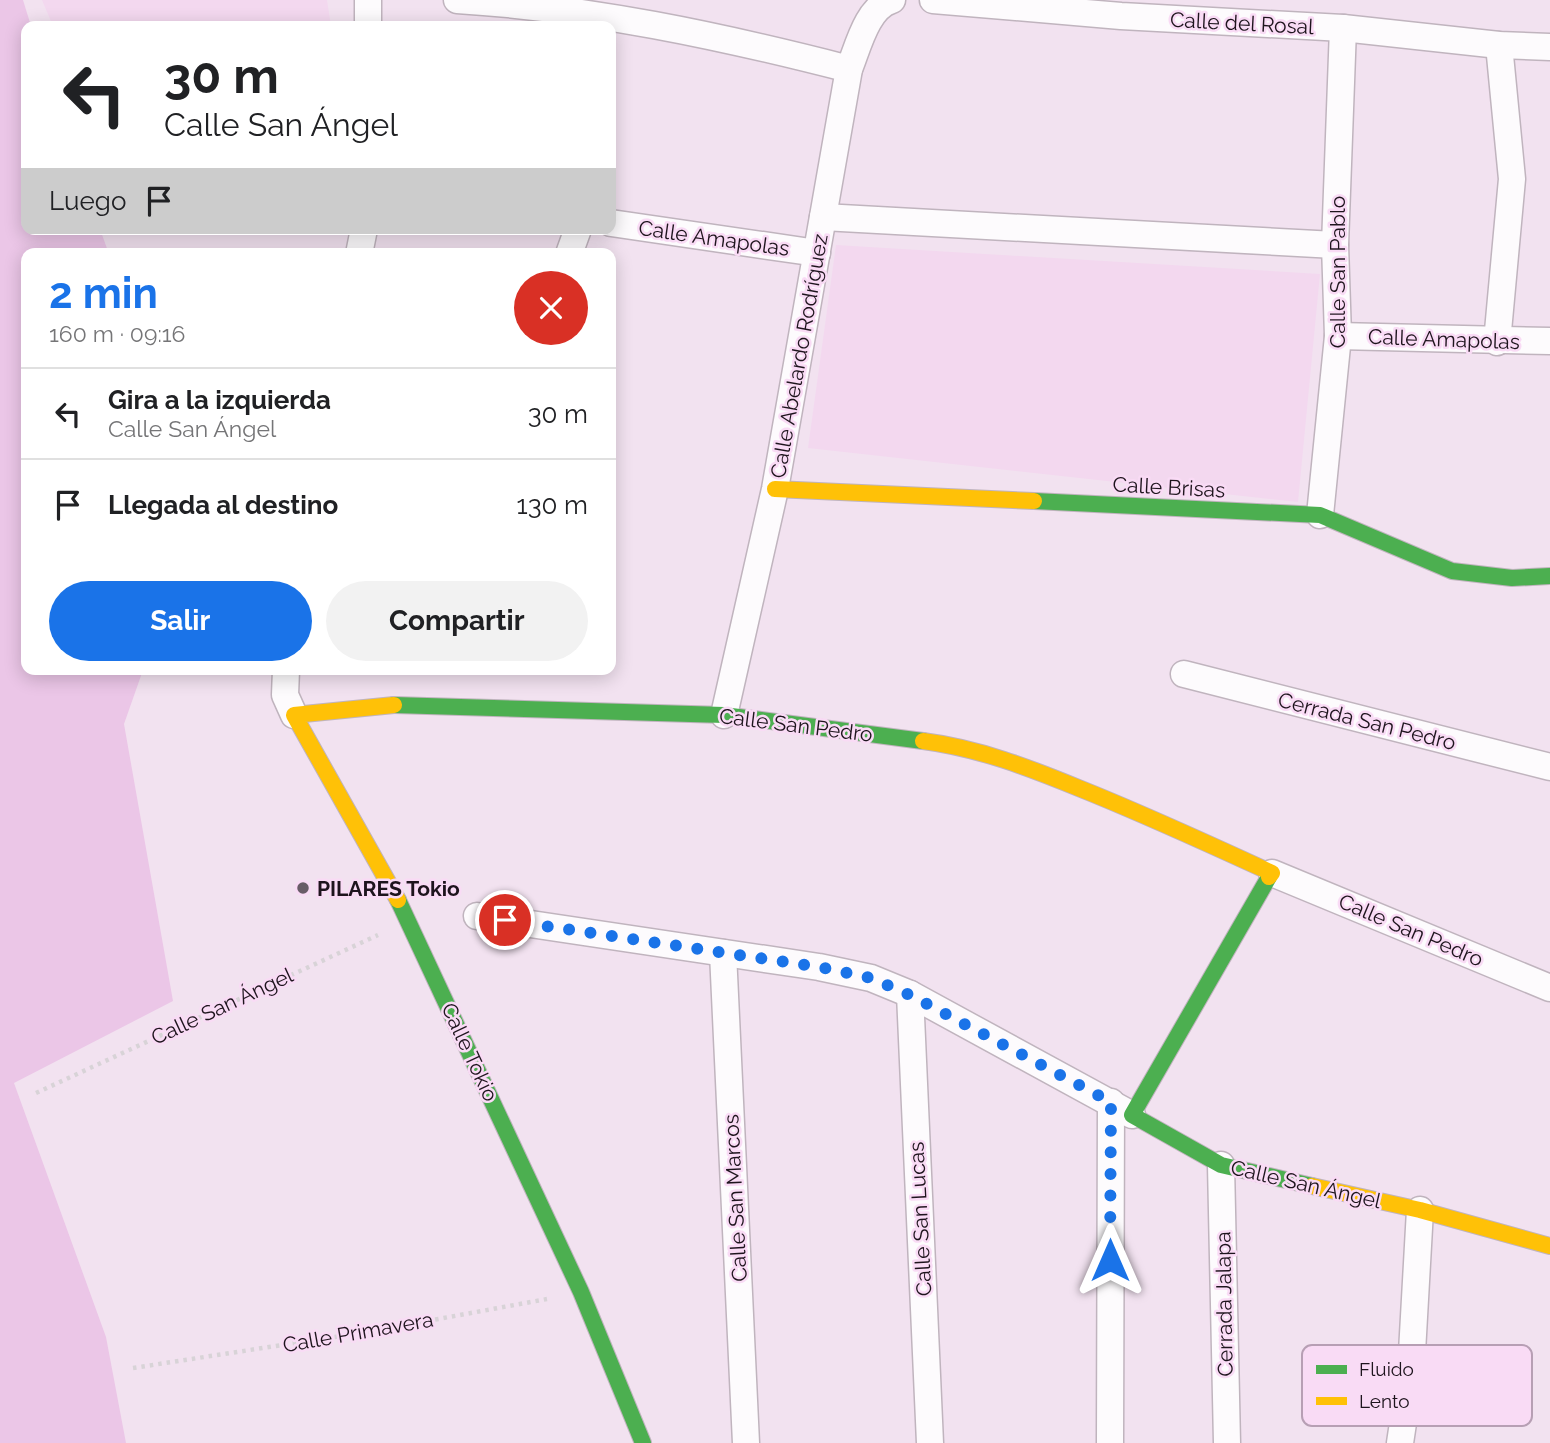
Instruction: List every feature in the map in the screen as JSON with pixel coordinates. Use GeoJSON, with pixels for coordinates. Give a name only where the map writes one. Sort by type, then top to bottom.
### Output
{"type":"FeatureCollection","features":[{"type":"Feature","properties":{"kind":"street"},"geometry":{"type":"LineString","coordinates":[[368,0],[368,21]]}},
{"type":"Feature","properties":{"kind":"street"},"geometry":{"type":"LineString","coordinates":[[457,0],[606,17],[794,55],[849,69]]}},
{"type":"Feature","properties":{"kind":"street","name":"Calle del Rosal"},"geometry":{"type":"LineString","coordinates":[[933,0],[1121,16],[1343,28],[1499,46],[1550,47]]}},
{"type":"Feature","properties":{"kind":"street","name":"Calle Abelardo Rodríguez"},"geometry":{"type":"LineString","coordinates":[[724,715],[775,489],[849,69],[871,17],[888,1]]}},
{"type":"Feature","properties":{"kind":"street","name":"Calle San Pablo"},"geometry":{"type":"LineString","coordinates":[[1320,515],[1338,336],[1335,245],[1343,28]]}},
{"type":"Feature","properties":{"kind":"street"},"geometry":{"type":"LineString","coordinates":[[1497,342],[1512,178],[1499,46]]}},
{"type":"Feature","properties":{"kind":"street"},"geometry":{"type":"LineString","coordinates":[[823,217],[1335,245]]}},
{"type":"Feature","properties":{"kind":"street","name":"Calle Amapolas"},"geometry":{"type":"LineString","coordinates":[[616,224],[817,253]]}},
{"type":"Feature","properties":{"kind":"street","name":"Calle Amapolas"},"geometry":{"type":"LineString","coordinates":[[1338,336],[1497,342],[1550,341]]}},
{"type":"Feature","properties":{"kind":"street","name":"Calle Brisas"},"geometry":{"type":"LineString","coordinates":[[775,489],[1320,515],[1452,571],[1512,578],[1550,576]]}},
{"type":"Feature","properties":{"kind":"street","name":"Cerrada San Pedro"},"geometry":{"type":"LineString","coordinates":[[1184,674],[1550,767]]}},
{"type":"Feature","properties":{"kind":"street","name":"Calle Tokio"},"geometry":{"type":"LineString","coordinates":[[286,675],[285,695],[294,715],[410,922],[581,1292],[643,1443]]}},
{"type":"Feature","properties":{"kind":"street","name":"Calle San Pedro"},"geometry":{"type":"LineString","coordinates":[[294,715],[387,705],[724,715],[949,744],[1019,764],[1145,815],[1272,873],[1550,988]]}},
{"type":"Feature","properties":{"kind":"street"},"geometry":{"type":"LineString","coordinates":[[1110,1443],[1121,1109],[1272,873]]}},
{"type":"Feature","properties":{"kind":"street","name":"Calle San Ángel"},"geometry":{"type":"LineString","coordinates":[[477,916],[871,978],[910,995],[1221,1165],[1420,1210],[1550,1246]]}},
{"type":"Feature","properties":{"kind":"street","name":"Calle San Marcos"},"geometry":{"type":"LineString","coordinates":[[723,953],[746,1443]]}},
{"type":"Feature","properties":{"kind":"street","name":"Calle San Lucas"},"geometry":{"type":"LineString","coordinates":[[910,995],[930,1443]]}},
{"type":"Feature","properties":{"kind":"street","name":"Cerrada Jalapa"},"geometry":{"type":"LineString","coordinates":[[1221,1165],[1227,1443]]}},
{"type":"Feature","properties":{"kind":"street"},"geometry":{"type":"LineString","coordinates":[[1412,1345],[1420,1210]]}},
{"type":"Feature","properties":{"kind":"path","name":"Calle San Ángel"},"geometry":{"type":"LineString","coordinates":[[36,1093],[410,922]]}},
{"type":"Feature","properties":{"kind":"path","name":"Calle Primavera"},"geometry":{"type":"LineString","coordinates":[[133,1368],[373,1331],[581,1292]]}},
{"type":"Feature","properties":{"kind":"shaded area"},"geometry":{"type":"Polygon","coordinates":[[[0,0],[23,0],[29,21],[21,21],[21,235],[102,235],[107,248],[21,248],[21,675],[141,675],[124,724],[173,1001],[14,1083],[106,1337],[126,1443],[0,1443],[0,0]]]}},
{"type":"Feature","properties":{"kind":"shaded area"},"geometry":{"type":"Polygon","coordinates":[[[42,0],[327,0],[330,21],[51,21],[42,0]]]}},
{"type":"Feature","properties":{"kind":"shaded area"},"geometry":{"type":"Polygon","coordinates":[[[836,245],[1320,274],[1298,502],[808,448],[836,245]]]}},
{"type":"Feature","properties":{"kind":"traffic: fast"},"geometry":{"type":"LineString","coordinates":[[1034,501],[1320,515],[1452,571],[1512,578],[1550,576]]}},
{"type":"Feature","properties":{"kind":"traffic: fast"},"geometry":{"type":"LineString","coordinates":[[394,705],[724,715],[923,741]]}},
{"type":"Feature","properties":{"kind":"traffic: fast"},"geometry":{"type":"LineString","coordinates":[[1269,877],[1132,1115],[1221,1165],[1312,1186]]}},
{"type":"Feature","properties":{"kind":"traffic: fast"},"geometry":{"type":"LineString","coordinates":[[398,900],[581,1292],[643,1443]]}},
{"type":"Feature","properties":{"kind":"traffic: slow"},"geometry":{"type":"LineString","coordinates":[[775,489],[1034,501]]}},
{"type":"Feature","properties":{"kind":"traffic: slow"},"geometry":{"type":"LineString","coordinates":[[394,705],[294,715],[398,900]]}},
{"type":"Feature","properties":{"kind":"traffic: slow"},"geometry":{"type":"LineString","coordinates":[[923,741],[984,754],[1062,781],[1272,873],[1269,877]]}},
{"type":"Feature","properties":{"kind":"traffic: slow"},"geometry":{"type":"LineString","coordinates":[[1312,1186],[1420,1210],[1550,1246]]}},
{"type":"Feature","properties":{"kind":"place","name":"PILARES Tokio"},"geometry":{"type":"Point","coordinates":[303,888]}},
{"type":"Feature","properties":{"kind":"route"},"geometry":{"type":"LineString","coordinates":[[505,920],[819,967],[871,978],[910,995],[1111,1102],[1110,1260]]}}]}
